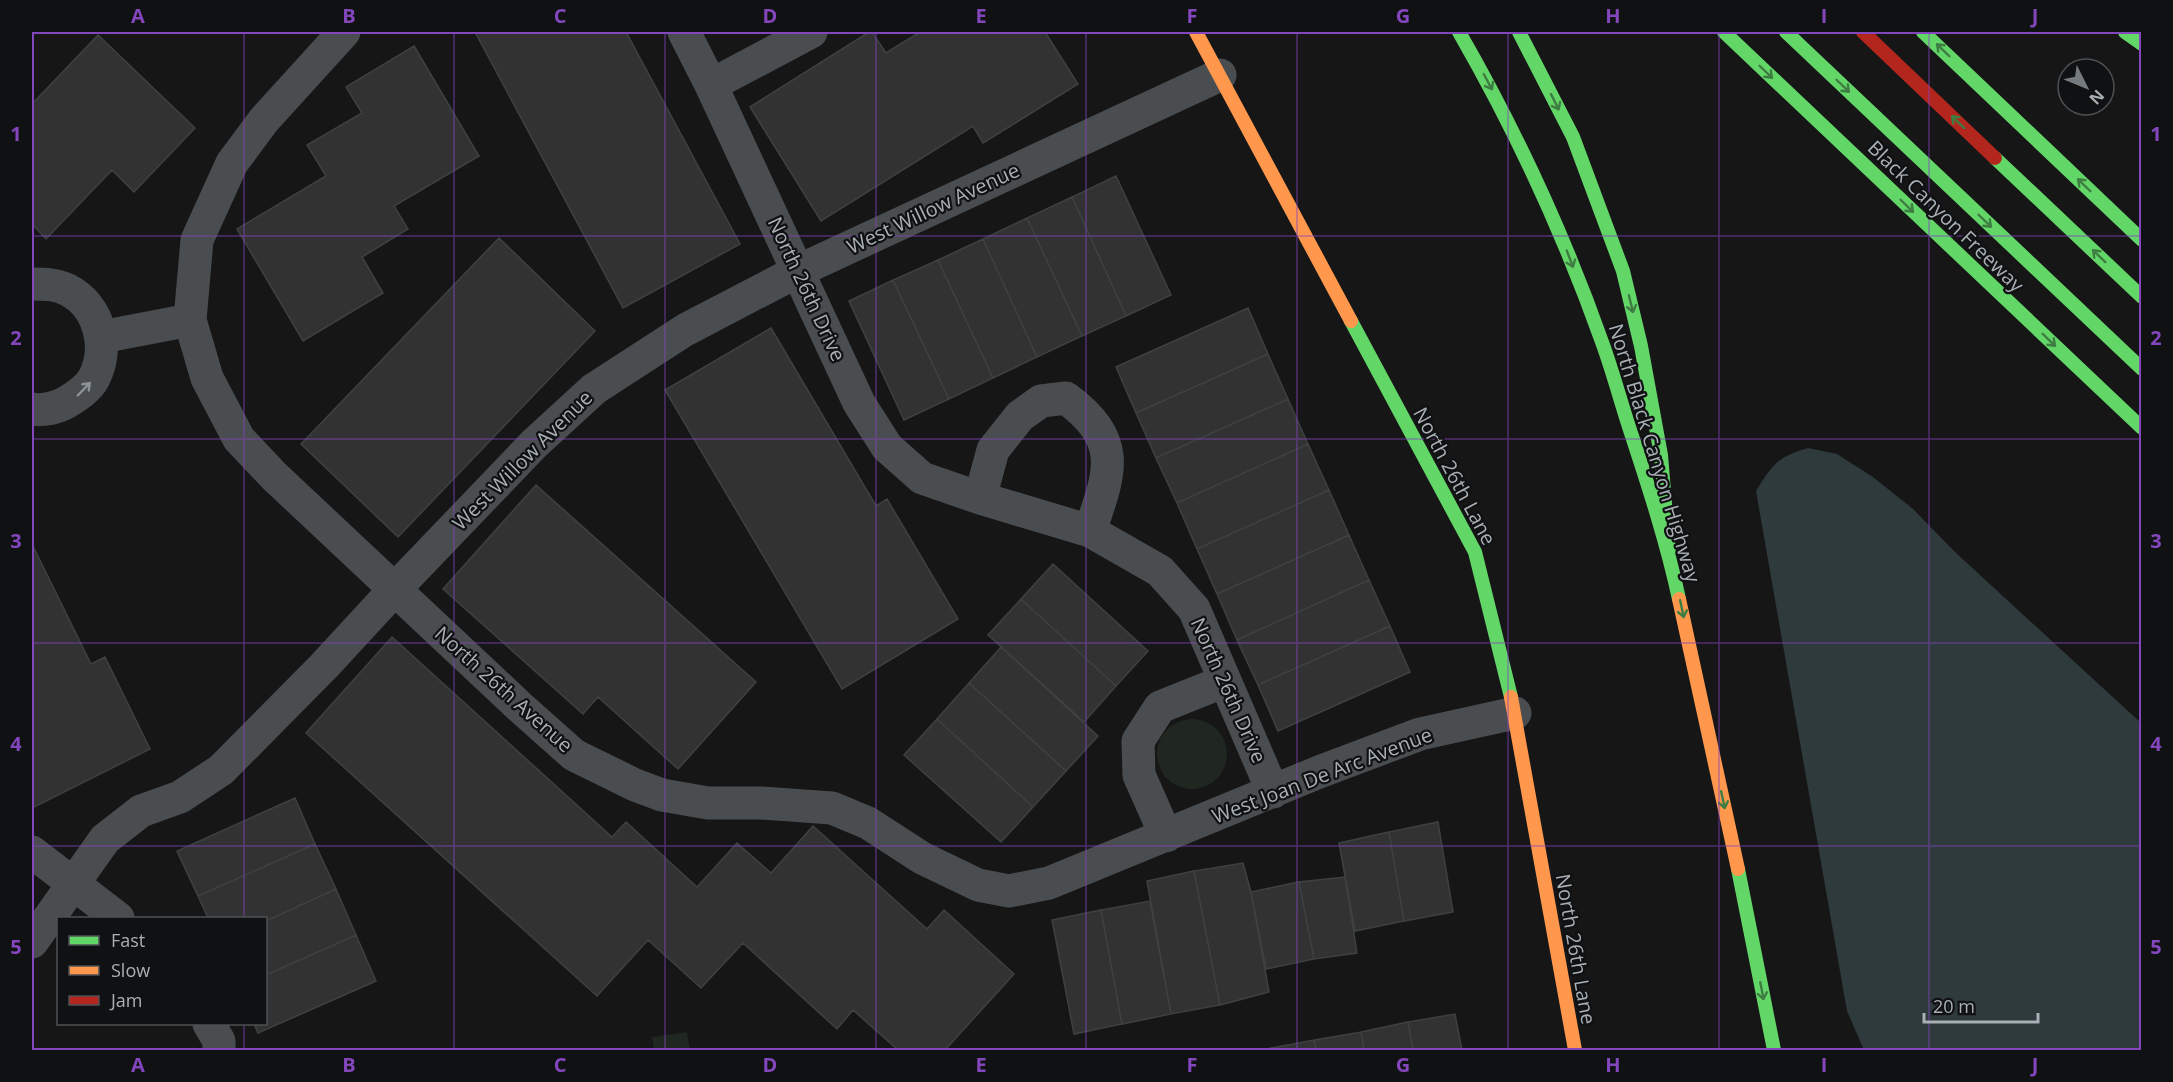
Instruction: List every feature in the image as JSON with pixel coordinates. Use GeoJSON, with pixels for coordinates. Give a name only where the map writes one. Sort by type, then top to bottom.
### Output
{"type":"FeatureCollection","features":[{"type":"Feature","properties":{"kind":"main road","name":"North 26th Lane"},"geometry":{"type":"LineString","coordinates":[[1196,32],[1475,552],[1515,713],[1575,1050]]}},
{"type":"Feature","properties":{"kind":"main road","name":"North Black Canyon Highway"},"geometry":{"type":"LineString","coordinates":[[1459,32],[1499,103],[1560,234],[1602,342],[1670,552],[1774,1050]]}},
{"type":"Feature","properties":{"kind":"main road"},"geometry":{"type":"LineString","coordinates":[[1519,32],[1573,137],[1623,271],[1641,346],[1662,455],[1670,552]]}},
{"type":"Feature","properties":{"kind":"main road","name":"Black Canyon Freeway"},"geometry":{"type":"LineString","coordinates":[[1724,32],[2142,428]]}},
{"type":"Feature","properties":{"kind":"main road"},"geometry":{"type":"LineString","coordinates":[[1786,32],[2142,369]]}},
{"type":"Feature","properties":{"kind":"main road"},"geometry":{"type":"LineString","coordinates":[[1863,32],[2142,297]]}},
{"type":"Feature","properties":{"kind":"main road"},"geometry":{"type":"LineString","coordinates":[[1923,32],[2142,240]]}},
{"type":"Feature","properties":{"kind":"main road"},"geometry":{"type":"LineString","coordinates":[[2125,32],[2142,44]]}},
{"type":"Feature","properties":{"kind":"street"},"geometry":{"type":"LineString","coordinates":[[101,337],[190,320],[197,240],[231,163],[264,120],[344,32]]}},
{"type":"Feature","properties":{"kind":"street","name":"North 26th Drive"},"geometry":{"type":"LineString","coordinates":[[684,32],[860,403],[886,447],[922,478],[1090,531],[1160,571],[1194,609],[1273,792]]}},
{"type":"Feature","properties":{"kind":"street"},"geometry":{"type":"LineString","coordinates":[[711,85],[811,32]]}},
{"type":"Feature","properties":{"kind":"street","name":"West Willow Avenue"},"geometry":{"type":"LineString","coordinates":[[32,942],[105,839],[141,811],[180,797],[221,770],[324,666],[534,444],[594,389],[686,330],[798,271],[1220,75]]}},
{"type":"Feature","properties":{"kind":"street"},"geometry":{"type":"LineString","coordinates":[[32,284],[48,284],[67,290],[83,301],[96,318],[101,337],[101,358],[93,379],[79,395],[61,406],[39,411],[32,409]]}},
{"type":"Feature","properties":{"kind":"street","name":"North 26th Avenue"},"geometry":{"type":"LineString","coordinates":[[190,320],[207,378],[239,439],[274,476],[520,707],[574,754],[662,795],[708,803],[761,803],[832,808],[868,823],[922,858],[978,885],[1009,891],[1048,883]]}},
{"type":"Feature","properties":{"kind":"street"},"geometry":{"type":"LineString","coordinates":[[980,498],[993,450],[1020,416],[1041,401],[1066,398],[1087,414],[1106,443],[1107,481],[1090,531]]}},
{"type":"Feature","properties":{"kind":"street"},"geometry":{"type":"LineString","coordinates":[[1166,836],[1139,775],[1138,741],[1160,707],[1225,681]]}},
{"type":"Feature","properties":{"kind":"street","name":"West Joan De Arc Avenue"},"geometry":{"type":"LineString","coordinates":[[1048,883],[1319,772],[1420,734],[1515,713]]}},
{"type":"Feature","properties":{"kind":"street"},"geometry":{"type":"LineString","coordinates":[[32,852],[117,917]]}},
{"type":"Feature","properties":{"kind":"street"},"geometry":{"type":"LineString","coordinates":[[210,1025],[219,1041],[219,1050]]}},
{"type":"Feature","properties":{"kind":"shaded area"},"geometry":{"type":"Polygon","coordinates":[[[1808,448],[1837,454],[1873,477],[1913,509],[1955,552],[2141,723],[2141,1050],[1864,1050],[1847,1011],[1756,491],[1776,463],[1808,448]]]}},
{"type":"Feature","properties":{"kind":"shaded area"},"geometry":{"type":"Polygon","coordinates":[[[1192,719],[1211,725],[1221,735],[1227,754],[1221,773],[1211,783],[1192,789],[1173,783],[1163,773],[1157,754],[1163,735],[1173,725],[1192,719]]]}},
{"type":"Feature","properties":{"kind":"shaded area"},"geometry":{"type":"Polygon","coordinates":[[[687,1032],[690,1050],[654,1050],[652,1037],[687,1032]]]}},
{"type":"Feature","properties":{"kind":"building"},"geometry":{"type":"Polygon","coordinates":[[[475,32],[626,32],[740,244],[623,308],[475,32]]]}},
{"type":"Feature","properties":{"kind":"building"},"geometry":{"type":"Polygon","coordinates":[[[872,32],[886,53],[920,32],[1045,32],[1078,84],[983,143],[973,126],[821,221],[750,107],[872,32]]]}},
{"type":"Feature","properties":{"kind":"building"},"geometry":{"type":"Polygon","coordinates":[[[98,35],[195,128],[134,192],[112,170],[46,239],[32,224],[32,104],[98,35]]]}},
{"type":"Feature","properties":{"kind":"building"},"geometry":{"type":"Polygon","coordinates":[[[414,46],[479,156],[394,206],[408,229],[362,257],[383,293],[303,341],[237,229],[326,176],[307,145],[362,113],[346,87],[414,46]]]}},
{"type":"Feature","properties":{"kind":"building"},"geometry":{"type":"Polygon","coordinates":[[[1116,176],[1171,295],[1126,316],[1072,197],[1116,176]]]}},
{"type":"Feature","properties":{"kind":"building"},"geometry":{"type":"Polygon","coordinates":[[[1072,197],[1126,316],[1082,336],[1027,218],[1072,197]]]}},
{"type":"Feature","properties":{"kind":"building"},"geometry":{"type":"Polygon","coordinates":[[[1027,218],[1082,336],[1037,357],[983,239],[1027,218]]]}},
{"type":"Feature","properties":{"kind":"building"},"geometry":{"type":"Polygon","coordinates":[[[499,238],[595,331],[398,537],[301,444],[499,238]]]}},
{"type":"Feature","properties":{"kind":"building"},"geometry":{"type":"Polygon","coordinates":[[[983,239],[1037,357],[993,378],[938,260],[983,239]]]}},
{"type":"Feature","properties":{"kind":"building"},"geometry":{"type":"Polygon","coordinates":[[[938,260],[993,378],[949,399],[893,280],[938,260]]]}},
{"type":"Feature","properties":{"kind":"building"},"geometry":{"type":"Polygon","coordinates":[[[893,280],[949,399],[904,420],[849,301],[893,280]]]}},
{"type":"Feature","properties":{"kind":"building"},"geometry":{"type":"Polygon","coordinates":[[[1248,308],[1268,354],[1136,413],[1116,367],[1248,308]]]}},
{"type":"Feature","properties":{"kind":"building"},"geometry":{"type":"Polygon","coordinates":[[[771,328],[876,506],[887,499],[958,619],[842,689],[665,390],[771,328]]]}},
{"type":"Feature","properties":{"kind":"building"},"geometry":{"type":"Polygon","coordinates":[[[1268,354],[1288,399],[1156,458],[1136,413],[1268,354]]]}},
{"type":"Feature","properties":{"kind":"building"},"geometry":{"type":"Polygon","coordinates":[[[1288,399],[1308,444],[1177,503],[1156,458],[1288,399]]]}},
{"type":"Feature","properties":{"kind":"building"},"geometry":{"type":"Polygon","coordinates":[[[1308,444],[1329,490],[1197,549],[1177,503],[1308,444]]]}},
{"type":"Feature","properties":{"kind":"building"},"geometry":{"type":"Polygon","coordinates":[[[536,485],[756,682],[678,769],[598,697],[583,714],[443,589],[536,485]]]}},
{"type":"Feature","properties":{"kind":"building"},"geometry":{"type":"Polygon","coordinates":[[[1329,490],[1349,535],[1217,594],[1197,549],[1329,490]]]}},
{"type":"Feature","properties":{"kind":"building"},"geometry":{"type":"Polygon","coordinates":[[[1349,535],[1369,580],[1237,640],[1217,594],[1349,535]]]}},
{"type":"Feature","properties":{"kind":"building"},"geometry":{"type":"Polygon","coordinates":[[[32,544],[91,664],[105,657],[150,749],[32,808],[32,544]]]}},
{"type":"Feature","properties":{"kind":"building"},"geometry":{"type":"Polygon","coordinates":[[[1053,564],[1148,651],[1116,686],[1021,599],[1053,564]]]}},
{"type":"Feature","properties":{"kind":"building"},"geometry":{"type":"Polygon","coordinates":[[[1369,580],[1390,626],[1258,685],[1237,640],[1369,580]]]}},
{"type":"Feature","properties":{"kind":"building"},"geometry":{"type":"Polygon","coordinates":[[[1021,599],[1116,686],[1084,722],[988,635],[1021,599]]]}},
{"type":"Feature","properties":{"kind":"building"},"geometry":{"type":"Polygon","coordinates":[[[1390,626],[1410,672],[1278,731],[1258,685],[1390,626]]]}},
{"type":"Feature","properties":{"kind":"building"},"geometry":{"type":"Polygon","coordinates":[[[392,637],[612,837],[626,822],[697,887],[737,843],[771,873],[813,826],[927,929],[944,910],[1014,974],[945,1050],[898,1050],[853,1010],[837,1029],[743,943],[701,988],[648,940],[597,996],[306,733],[392,637]]]}},
{"type":"Feature","properties":{"kind":"building"},"geometry":{"type":"Polygon","coordinates":[[[1001,647],[1098,736],[1066,771],[969,683],[1001,647]]]}},
{"type":"Feature","properties":{"kind":"building"},"geometry":{"type":"Polygon","coordinates":[[[969,683],[1066,771],[1033,807],[937,719],[969,683]]]}},
{"type":"Feature","properties":{"kind":"building"},"geometry":{"type":"Polygon","coordinates":[[[937,719],[1033,807],[1001,842],[904,755],[937,719]]]}},
{"type":"Feature","properties":{"kind":"building"},"geometry":{"type":"Polygon","coordinates":[[[295,798],[315,844],[198,896],[177,851],[295,798]]]}},
{"type":"Feature","properties":{"kind":"building"},"geometry":{"type":"Polygon","coordinates":[[[1438,822],[1453,912],[1404,921],[1389,832],[1438,822]]]}},
{"type":"Feature","properties":{"kind":"building"},"geometry":{"type":"Polygon","coordinates":[[[1389,832],[1404,921],[1355,931],[1339,843],[1389,832]]]}},
{"type":"Feature","properties":{"kind":"building"},"geometry":{"type":"Polygon","coordinates":[[[315,844],[336,889],[267,921],[267,917],[208,917],[198,896],[315,844]]]}},
{"type":"Feature","properties":{"kind":"building"},"geometry":{"type":"Polygon","coordinates":[[[1243,863],[1251,892],[1269,992],[1220,1005],[1194,871],[1243,863]]]}},
{"type":"Feature","properties":{"kind":"building"},"geometry":{"type":"Polygon","coordinates":[[[1194,871],[1220,1005],[1171,1014],[1147,881],[1194,871]]]}},
{"type":"Feature","properties":{"kind":"building"},"geometry":{"type":"Polygon","coordinates":[[[1345,877],[1357,953],[1314,959],[1299,882],[1345,877]]]}},
{"type":"Feature","properties":{"kind":"building"},"geometry":{"type":"Polygon","coordinates":[[[1299,882],[1314,959],[1266,969],[1251,892],[1299,882]]]}},
{"type":"Feature","properties":{"kind":"building"},"geometry":{"type":"Polygon","coordinates":[[[336,889],[356,935],[267,975],[267,921],[336,889]]]}},
{"type":"Feature","properties":{"kind":"building"},"geometry":{"type":"Polygon","coordinates":[[[1150,901],[1171,1014],[1122,1024],[1101,910],[1150,901]]]}},
{"type":"Feature","properties":{"kind":"building"},"geometry":{"type":"Polygon","coordinates":[[[1101,910],[1122,1024],[1074,1034],[1052,920],[1101,910]]]}},
{"type":"Feature","properties":{"kind":"building"},"geometry":{"type":"Polygon","coordinates":[[[356,935],[376,981],[258,1033],[254,1025],[267,1025],[267,975],[356,935]]]}},
{"type":"Feature","properties":{"kind":"building"},"geometry":{"type":"Polygon","coordinates":[[[1455,1014],[1462,1050],[1413,1050],[1408,1022],[1455,1014]]]}},
{"type":"Feature","properties":{"kind":"building"},"geometry":{"type":"Polygon","coordinates":[[[1408,1022],[1413,1050],[1364,1050],[1361,1032],[1408,1022]]]}},
{"type":"Feature","properties":{"kind":"building"},"geometry":{"type":"Polygon","coordinates":[[[1361,1032],[1364,1050],[1316,1050],[1314,1040],[1361,1032]]]}},
{"type":"Feature","properties":{"kind":"building"},"geometry":{"type":"Polygon","coordinates":[[[1314,1040],[1316,1050],[1266,1050],[1266,1049],[1314,1040]]]}},
{"type":"Feature","properties":{"kind":"traffic: fast"},"geometry":{"type":"LineString","coordinates":[[1459,32],[1519,145],[1572,262],[1610,365],[1651,495],[1679,599]]}},
{"type":"Feature","properties":{"kind":"traffic: fast"},"geometry":{"type":"LineString","coordinates":[[1519,32],[1573,137],[1623,271],[1641,346],[1661,455],[1669,552]]}},
{"type":"Feature","properties":{"kind":"traffic: fast"},"geometry":{"type":"LineString","coordinates":[[1724,32],[2142,428]]}},
{"type":"Feature","properties":{"kind":"traffic: fast"},"geometry":{"type":"LineString","coordinates":[[1786,32],[2142,369]]}},
{"type":"Feature","properties":{"kind":"traffic: fast"},"geometry":{"type":"LineString","coordinates":[[1923,32],[2142,240]]}},
{"type":"Feature","properties":{"kind":"traffic: fast"},"geometry":{"type":"LineString","coordinates":[[2125,32],[2142,44]]}},
{"type":"Feature","properties":{"kind":"traffic: fast"},"geometry":{"type":"LineString","coordinates":[[1995,158],[2142,297]]}},
{"type":"Feature","properties":{"kind":"traffic: fast"},"geometry":{"type":"LineString","coordinates":[[1351,321],[1475,552],[1511,697]]}},
{"type":"Feature","properties":{"kind":"traffic: fast"},"geometry":{"type":"LineString","coordinates":[[1738,869],[1774,1050]]}},
{"type":"Feature","properties":{"kind":"traffic: slow"},"geometry":{"type":"LineString","coordinates":[[1196,32],[1351,321]]}},
{"type":"Feature","properties":{"kind":"traffic: slow"},"geometry":{"type":"LineString","coordinates":[[1679,599],[1738,869]]}},
{"type":"Feature","properties":{"kind":"traffic: slow"},"geometry":{"type":"LineString","coordinates":[[1511,697],[1575,1050]]}},
{"type":"Feature","properties":{"kind":"traffic: jam"},"geometry":{"type":"LineString","coordinates":[[1863,32],[1995,158]]}}]}
